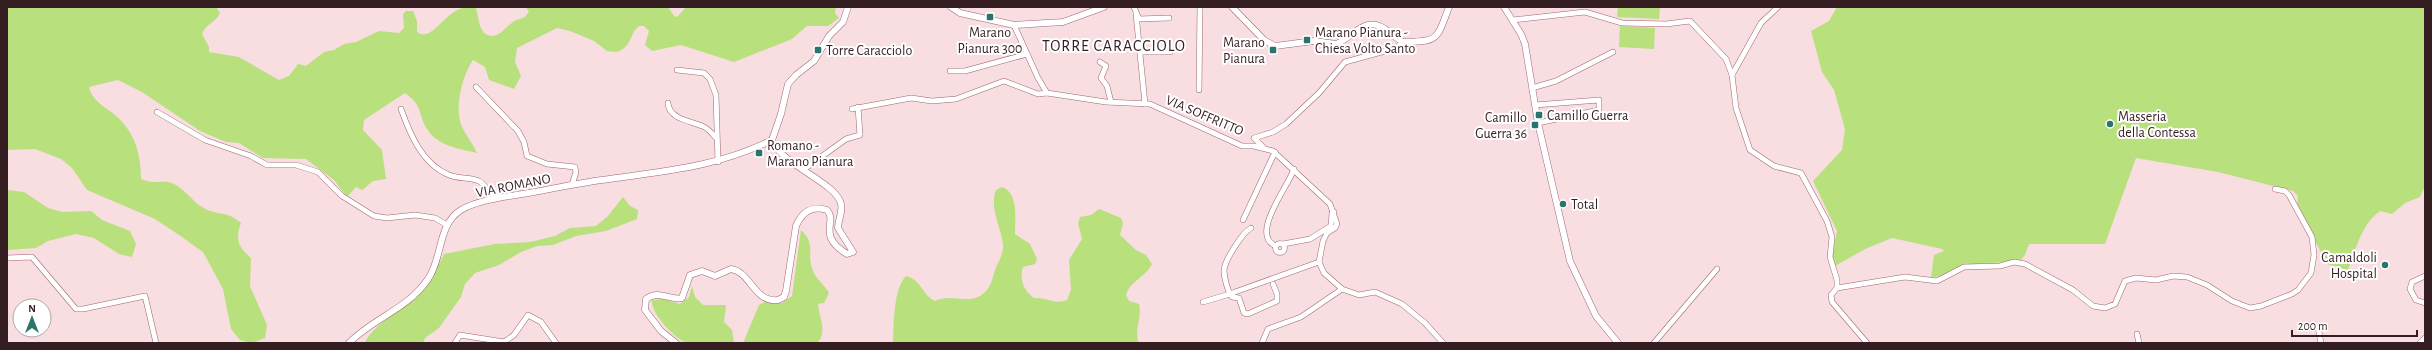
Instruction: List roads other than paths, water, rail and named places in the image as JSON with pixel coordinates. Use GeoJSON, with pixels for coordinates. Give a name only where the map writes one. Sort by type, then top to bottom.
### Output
{"type":"FeatureCollection","features":[{"type":"Feature","properties":{"kind":"street"},"geometry":{"type":"LineString","coordinates":[[676,343],[661,331],[645,310],[646,299],[659,294],[674,300],[682,298],[690,275],[702,271],[715,276],[731,269],[740,273],[761,296],[778,300],[784,297],[796,226],[800,217],[810,210],[820,208],[827,210],[830,217],[829,233],[832,241],[847,254],[853,252],[838,228],[841,209],[838,198],[782,154],[772,140],[781,114],[788,84],[814,60],[829,36],[843,22],[848,7]]}},
{"type":"Feature","properties":{"kind":"street"},"geometry":{"type":"LineString","coordinates":[[951,7],[960,13],[1014,25],[1063,22],[1104,7]]}},
{"type":"Feature","properties":{"kind":"street"},"geometry":{"type":"LineString","coordinates":[[1134,7],[1141,52],[1145,104]]}},
{"type":"Feature","properties":{"kind":"street"},"geometry":{"type":"LineString","coordinates":[[1199,90],[1200,7]]}},
{"type":"Feature","properties":{"kind":"street"},"geometry":{"type":"LineString","coordinates":[[1232,7],[1264,40],[1275,46],[1314,41],[1336,44],[1364,24],[1370,23],[1385,28],[1403,42]]}},
{"type":"Feature","properties":{"kind":"street"},"geometry":{"type":"LineString","coordinates":[[1264,148],[1254,138],[1273,132],[1286,124],[1319,93],[1345,62],[1396,48],[1403,42],[1427,41],[1439,35],[1449,7]]}},
{"type":"Feature","properties":{"kind":"street"},"geometry":{"type":"LineString","coordinates":[[1504,7],[1513,20],[1525,44],[1538,123],[1570,261],[1596,316],[1618,343]]}},
{"type":"Feature","properties":{"kind":"street"},"geometry":{"type":"LineString","coordinates":[[1732,75],[1761,23],[1778,7]]}},
{"type":"Feature","properties":{"kind":"street"},"geometry":{"type":"LineString","coordinates":[[1513,20],[1585,12],[1622,23],[1666,24],[1690,21],[1726,59],[1732,75],[1736,108],[1750,150],[1779,168],[1801,173],[1827,221],[1832,237],[1830,257],[1836,274],[1837,288]]}},
{"type":"Feature","properties":{"kind":"street"},"geometry":{"type":"LineString","coordinates":[[1136,14],[1139,19],[1169,18]]}},
{"type":"Feature","properties":{"kind":"street"},"geometry":{"type":"LineString","coordinates":[[1014,25],[1047,93]]}},
{"type":"Feature","properties":{"kind":"street"},"geometry":{"type":"LineString","coordinates":[[1141,52],[1170,52]]}},
{"type":"Feature","properties":{"kind":"street"},"geometry":{"type":"LineString","coordinates":[[1532,88],[1556,81],[1613,52]]}},
{"type":"Feature","properties":{"kind":"street"},"geometry":{"type":"LineString","coordinates":[[950,71],[965,71],[1027,54]]}},
{"type":"Feature","properties":{"kind":"street"},"geometry":{"type":"LineString","coordinates":[[1100,62],[1106,66],[1101,78],[1107,86],[1110,102]]}},
{"type":"Feature","properties":{"kind":"street"},"geometry":{"type":"LineString","coordinates":[[677,70],[704,73],[710,79],[716,95],[716,138],[718,162]]}},
{"type":"Feature","properties":{"kind":"street","name":"VIA SOFFRITTO"},"geometry":{"type":"LineString","coordinates":[[803,170],[846,139],[860,135],[855,108],[911,98],[932,101],[956,99],[974,95],[1004,81],[1038,94],[1047,93],[1110,102],[1145,104],[1242,146],[1264,148],[1274,152],[1294,169],[1325,198],[1334,212]]}},
{"type":"Feature","properties":{"kind":"street"},"geometry":{"type":"LineString","coordinates":[[476,87],[518,132],[524,142],[527,156],[547,164],[575,167],[576,172],[572,185]]}},
{"type":"Feature","properties":{"kind":"street"},"geometry":{"type":"LineString","coordinates":[[1535,105],[1599,100],[1599,110],[1538,123]]}},
{"type":"Feature","properties":{"kind":"street"},"geometry":{"type":"LineString","coordinates":[[668,103],[668,109],[672,113],[688,122],[702,125],[716,138]]}},
{"type":"Feature","properties":{"kind":"street"},"geometry":{"type":"LineString","coordinates":[[401,109],[418,147],[439,169],[454,176],[480,182],[493,196],[511,197]]}},
{"type":"Feature","properties":{"kind":"street"},"geometry":{"type":"LineString","coordinates":[[157,112],[205,140],[251,156],[267,165],[296,166],[318,172],[342,196],[379,218],[415,215],[435,218],[447,224],[438,260],[429,279],[416,295],[349,343]]}},
{"type":"Feature","properties":{"kind":"street","name":"VIA ROMANO"},"geometry":{"type":"LineString","coordinates":[[447,224],[453,216],[479,202],[572,185],[718,162],[749,152],[772,140]]}},
{"type":"Feature","properties":{"kind":"street"},"geometry":{"type":"LineString","coordinates":[[1243,220],[1274,152]]}},
{"type":"Feature","properties":{"kind":"street"},"geometry":{"type":"LineString","coordinates":[[1283,244],[1285,250],[1282,253],[1277,252],[1276,246],[1269,240],[1266,224],[1294,169]]}},
{"type":"Feature","properties":{"kind":"street"},"geometry":{"type":"LineString","coordinates":[[1867,343],[1832,302],[1831,295],[1837,288],[1905,277],[1937,281],[1964,267],[2000,266],[2014,262],[2025,264],[2073,290],[2093,306],[2098,308],[2115,304],[2125,281],[2130,278],[2156,280],[2173,276],[2198,281],[2241,305],[2255,308],[2298,290],[2311,273],[2314,263],[2312,237],[2309,230],[2290,195],[2285,191],[2275,189]]}},
{"type":"Feature","properties":{"kind":"street"},"geometry":{"type":"LineString","coordinates":[[1276,246],[1305,241],[1332,226],[1332,213],[1334,212]]}},
{"type":"Feature","properties":{"kind":"street"},"geometry":{"type":"LineString","coordinates":[[1334,212],[1337,224],[1325,237],[1319,262],[1324,273],[1342,289],[1359,295],[1375,292],[1386,295],[1408,308],[1443,343]]}},
{"type":"Feature","properties":{"kind":"street"},"geometry":{"type":"LineString","coordinates":[[1251,228],[1242,234],[1224,270],[1232,293],[1232,298],[1239,298],[1244,313],[1248,314],[1277,301],[1277,294],[1273,284]]}},
{"type":"Feature","properties":{"kind":"street"},"geometry":{"type":"LineString","coordinates":[[7,258],[26,255],[32,257],[76,309],[145,296],[156,343]]}},
{"type":"Feature","properties":{"kind":"street"},"geometry":{"type":"LineString","coordinates":[[1203,302],[1319,262]]}},
{"type":"Feature","properties":{"kind":"street"},"geometry":{"type":"LineString","coordinates":[[1654,343],[1717,269]]}},
{"type":"Feature","properties":{"kind":"street"},"geometry":{"type":"LineString","coordinates":[[2425,276],[2412,282],[2410,289],[2416,300],[2425,303]]}},
{"type":"Feature","properties":{"kind":"street"},"geometry":{"type":"LineString","coordinates":[[1262,343],[1268,330],[1301,317],[1342,289]]}},
{"type":"Feature","properties":{"kind":"street"},"geometry":{"type":"LineString","coordinates":[[455,343],[460,335],[504,342],[514,335],[528,316],[541,322],[556,343]]}},
{"type":"Feature","properties":{"kind":"street"},"geometry":{"type":"LineString","coordinates":[[2318,327],[2322,343]]}},
{"type":"Feature","properties":{"kind":"street"},"geometry":{"type":"LineString","coordinates":[[2137,334],[2139,343]]}},
{"type":"Feature","properties":{"kind":"street"},"geometry":{"type":"LineString","coordinates":[[2420,343],[2425,338]]}},
{"type":"Feature","properties":{"kind":"place","name":"Marano Pianura 300"},"geometry":{"type":"Point","coordinates":[990,17]}},
{"type":"Feature","properties":{"kind":"place","name":"Marano Pianura - Chiesa Volto Santo"},"geometry":{"type":"Point","coordinates":[1307,40]}},
{"type":"Feature","properties":{"kind":"place","name":"Torre Caracciolo"},"geometry":{"type":"Point","coordinates":[818,50]}},
{"type":"Feature","properties":{"kind":"place","name":"Marano Pianura"},"geometry":{"type":"Point","coordinates":[1273,50]}},
{"type":"Feature","properties":{"kind":"place","name":"Camillo Guerra"},"geometry":{"type":"Point","coordinates":[1539,115]}},
{"type":"Feature","properties":{"kind":"place","name":"Masseria della Contessa"},"geometry":{"type":"Point","coordinates":[2110,124]}},
{"type":"Feature","properties":{"kind":"place","name":"Camillo Guerra 36"},"geometry":{"type":"Point","coordinates":[1535,125]}},
{"type":"Feature","properties":{"kind":"place","name":"Romano - Marano Pianura"},"geometry":{"type":"Point","coordinates":[759,153]}},
{"type":"Feature","properties":{"kind":"place","name":"Total"},"geometry":{"type":"Point","coordinates":[1563,204]}},
{"type":"Feature","properties":{"kind":"place","name":"Camaldoli Hospital"},"geometry":{"type":"Point","coordinates":[2385,265]}},
{"type":"Feature","properties":{"kind":"district","name":"TORRE CARACCIOLO"},"geometry":{"type":"Point","coordinates":[1114,45]}}]}
